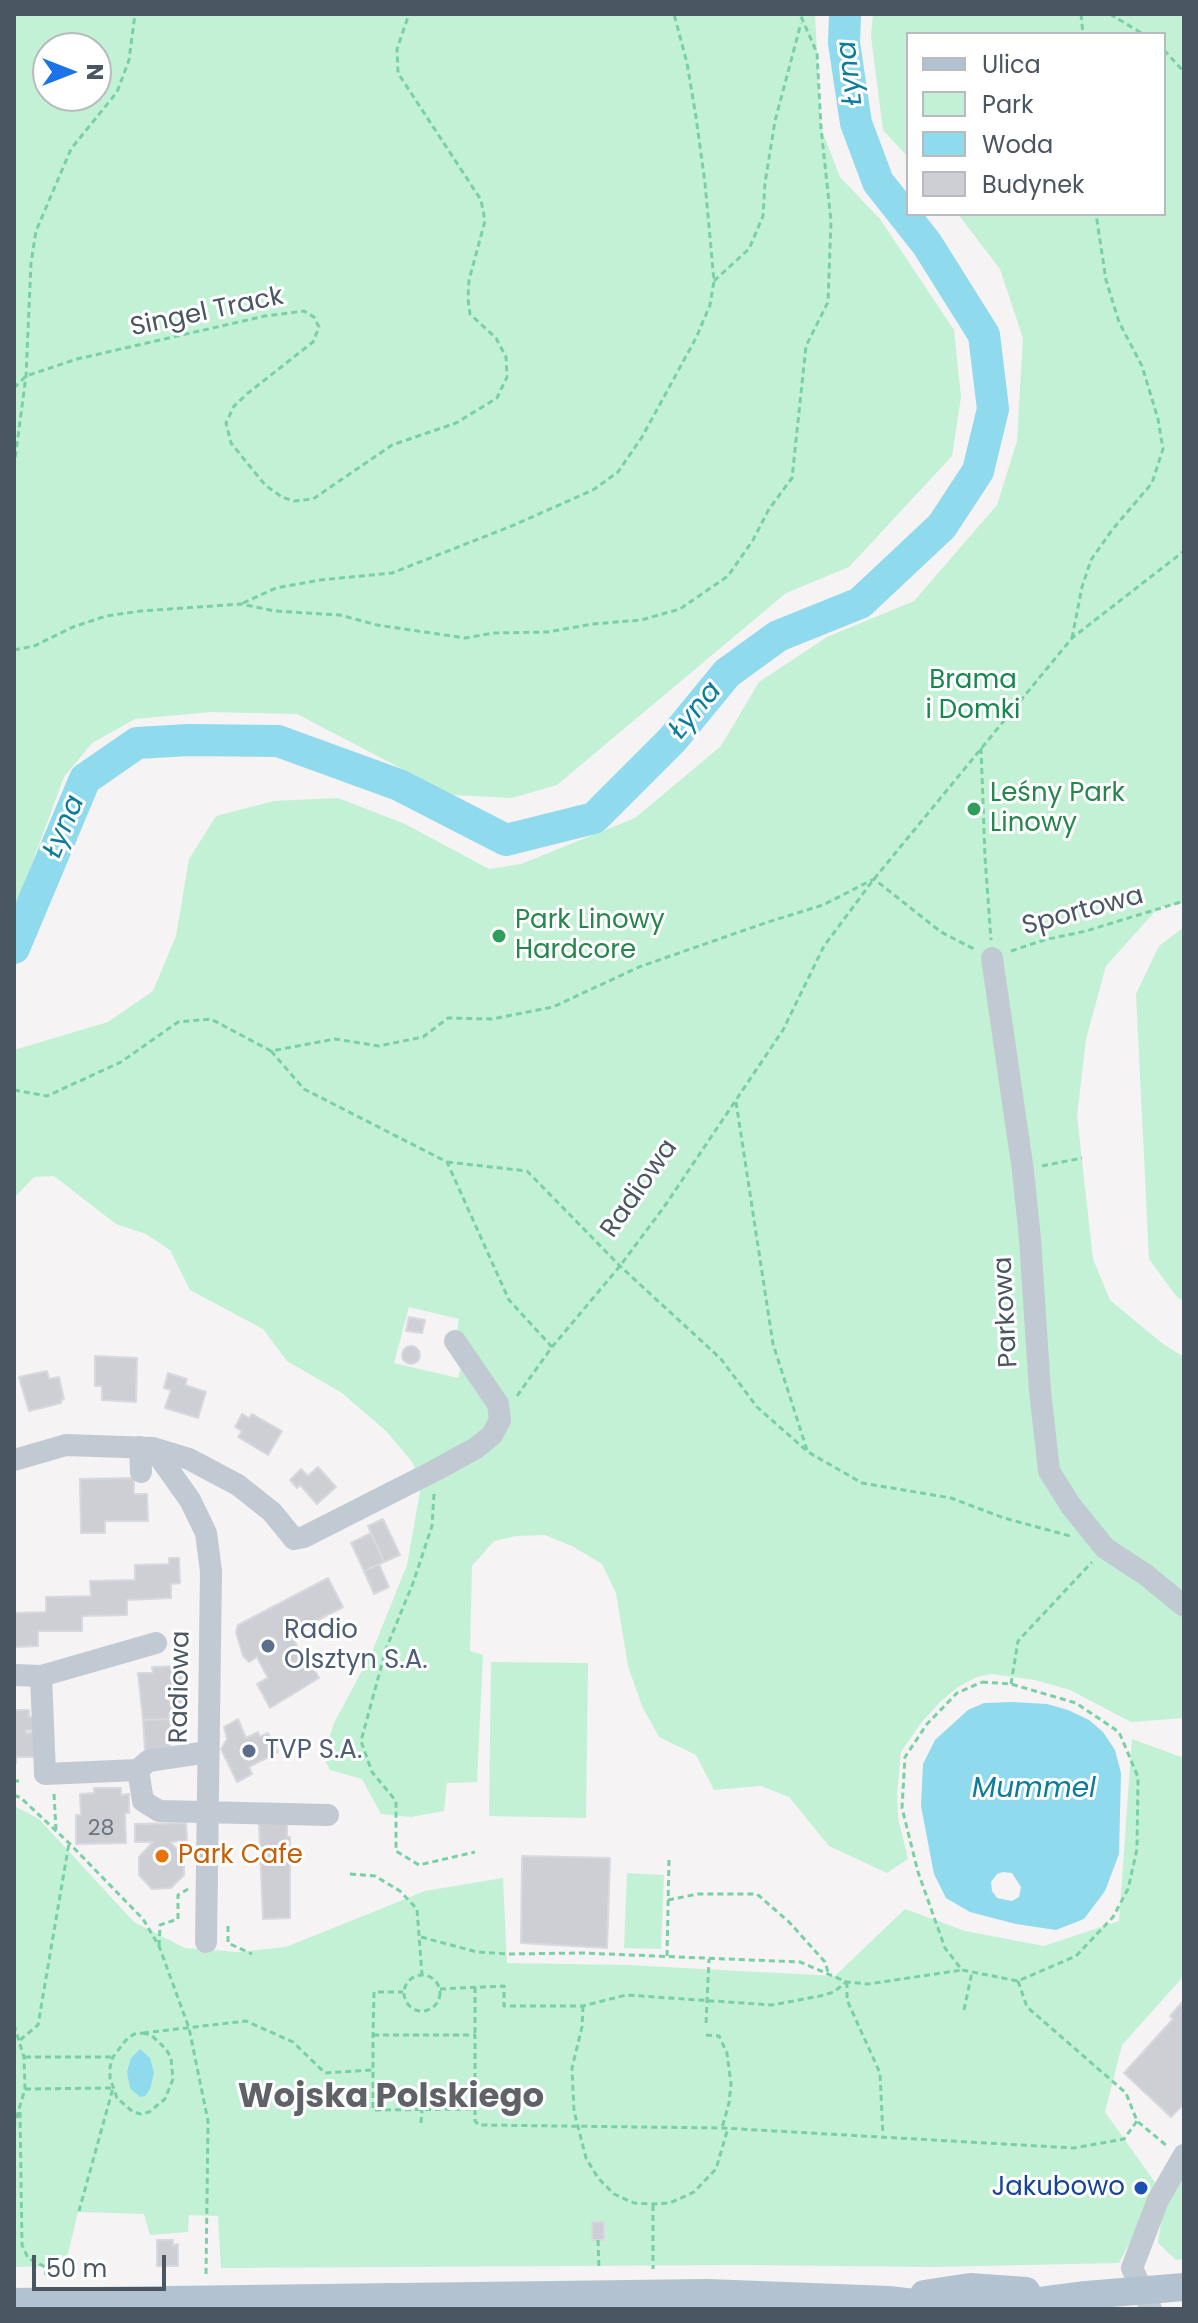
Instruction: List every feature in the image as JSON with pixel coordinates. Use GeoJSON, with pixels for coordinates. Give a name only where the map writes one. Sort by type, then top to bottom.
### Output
{"type":"FeatureCollection","features":[{"type":"Feature","properties":{"kind":"main road"},"geometry":{"type":"LineString","coordinates":[[889,2304],[970,2287],[1147,2300],[1184,2287]]}},
{"type":"Feature","properties":{"kind":"main road"},"geometry":{"type":"LineString","coordinates":[[14,2302],[534,2302],[650,2291],[707,2301],[889,2304],[963,2309]]}},
{"type":"Feature","properties":{"kind":"main road"},"geometry":{"type":"LineString","coordinates":[[978,2309],[1086,2295]]}},
{"type":"Feature","properties":{"kind":"street","name":"Parkowa"},"geometry":{"type":"LineString","coordinates":[[992,958],[1023,1171],[1049,1471],[1071,1506],[1105,1548],[1146,1575],[1184,1606]]}},
{"type":"Feature","properties":{"kind":"street"},"geometry":{"type":"LineString","coordinates":[[14,1460],[66,1445],[146,1448],[189,1459],[238,1485],[272,1512],[294,1539],[304,1537],[436,1470],[476,1448],[492,1435],[500,1420],[498,1404],[455,1341]]}},
{"type":"Feature","properties":{"kind":"street"},"geometry":{"type":"LineString","coordinates":[[141,1472],[146,1448]]}},
{"type":"Feature","properties":{"kind":"street","name":"Radiowa"},"geometry":{"type":"LineString","coordinates":[[146,1448],[190,1500],[206,1533],[211,1571],[206,1942]]}},
{"type":"Feature","properties":{"kind":"street"},"geometry":{"type":"LineString","coordinates":[[14,1675],[41,1676],[156,1643]]}},
{"type":"Feature","properties":{"kind":"street"},"geometry":{"type":"LineString","coordinates":[[41,1676],[45,1774],[138,1770],[148,1761],[208,1752]]}},
{"type":"Feature","properties":{"kind":"street"},"geometry":{"type":"LineString","coordinates":[[138,1770],[143,1801],[159,1811],[328,1815]]}},
{"type":"Feature","properties":{"kind":"street"},"geometry":{"type":"LineString","coordinates":[[1147,2300],[1132,2268],[1158,2200],[1183,2157]]}},
{"type":"Feature","properties":{"kind":"path"},"geometry":{"type":"LineString","coordinates":[[14,467],[26,376],[31,263],[36,231],[71,149],[117,92],[129,60],[135,14]]}},
{"type":"Feature","properties":{"kind":"path","name":"Singel Track"},"geometry":{"type":"LineString","coordinates":[[14,388],[26,376],[77,359],[265,316],[304,311],[314,317],[319,327],[313,342],[234,406],[226,423],[231,443],[265,485],[294,501],[313,499],[392,445],[456,423],[497,398],[507,377],[506,357],[496,338],[470,314],[468,299],[469,280],[485,221],[481,200],[398,73],[397,49],[409,14]]}},
{"type":"Feature","properties":{"kind":"path"},"geometry":{"type":"LineString","coordinates":[[241,604],[276,588],[392,573],[593,490],[618,472],[642,437],[696,338],[710,305],[714,281],[696,117],[687,63],[674,14]]}},
{"type":"Feature","properties":{"kind":"path"},"geometry":{"type":"LineString","coordinates":[[14,650],[34,646],[73,627],[106,616],[241,604],[275,611],[340,615],[377,625],[465,638],[494,633],[548,632],[641,620],[680,609],[728,576],[792,478],[806,346],[828,302],[831,221],[817,53],[800,14]]}},
{"type":"Feature","properties":{"kind":"path"},"geometry":{"type":"LineString","coordinates":[[1110,14],[1140,32]]}},
{"type":"Feature","properties":{"kind":"path"},"geometry":{"type":"LineString","coordinates":[[714,281],[749,249],[763,216],[775,121],[802,21]]}},
{"type":"Feature","properties":{"kind":"path"},"geometry":{"type":"LineString","coordinates":[[1166,52],[1184,72]]}},
{"type":"Feature","properties":{"kind":"path"},"geometry":{"type":"LineString","coordinates":[[1072,638],[1091,560],[1152,483],[1163,449],[1158,419],[1142,366],[1119,322],[1106,280],[1096,216]]}},
{"type":"Feature","properties":{"kind":"path","name":"Radiowa"},"geometry":{"type":"LineString","coordinates":[[500,1420],[552,1347],[620,1266],[736,1102],[783,1030],[824,946],[874,879],[1072,638],[1184,551]]}},
{"type":"Feature","properties":{"kind":"path"},"geometry":{"type":"LineString","coordinates":[[981,748],[992,958]]}},
{"type":"Feature","properties":{"kind":"path"},"geometry":{"type":"LineString","coordinates":[[271,1051],[335,1039],[379,1046],[423,1037],[448,1018],[492,1019],[553,1007],[639,967],[823,905],[874,879],[941,932],[992,958]]}},
{"type":"Feature","properties":{"kind":"path","name":"Sportowa"},"geometry":{"type":"LineString","coordinates":[[992,958],[1044,940],[1086,931],[1184,901]]}},
{"type":"Feature","properties":{"kind":"path"},"geometry":{"type":"LineString","coordinates":[[14,1090],[47,1096],[121,1062],[178,1022],[211,1019],[271,1051],[304,1089],[447,1162],[527,1171],[620,1266],[721,1359],[757,1407],[808,1452],[862,1483],[951,1498],[1004,1518],[1105,1548],[1018,1641],[1011,1684]]}},
{"type":"Feature","properties":{"kind":"path"},"geometry":{"type":"LineString","coordinates":[[736,1102],[773,1344],[808,1452]]}},
{"type":"Feature","properties":{"kind":"path"},"geometry":{"type":"LineString","coordinates":[[1023,1171],[1082,1158]]}},
{"type":"Feature","properties":{"kind":"path"},"geometry":{"type":"LineString","coordinates":[[447,1162],[509,1300],[552,1347]]}},
{"type":"Feature","properties":{"kind":"path"},"geometry":{"type":"LineString","coordinates":[[436,1470],[432,1526],[386,1649],[361,1741],[372,1772],[396,1801],[396,1851],[419,1865],[475,1852]]}},
{"type":"Feature","properties":{"kind":"path"},"geometry":{"type":"LineString","coordinates":[[421,1937],[477,1952],[800,1962],[847,1982],[868,1984],[962,1970],[1018,1981],[1076,1956],[1113,1917],[1128,1889],[1137,1849],[1138,1777],[1119,1732],[1076,1703],[1011,1684],[982,1682],[957,1693],[927,1724],[905,1757],[902,1808],[918,1872],[945,1948],[962,1970]]}},
{"type":"Feature","properties":{"kind":"path"},"geometry":{"type":"LineString","coordinates":[[54,1793],[56,1830]]}},
{"type":"Feature","properties":{"kind":"path"},"geometry":{"type":"LineString","coordinates":[[14,1795],[56,1830],[143,1919],[159,1946],[189,2028],[208,2121],[206,2275]]}},
{"type":"Feature","properties":{"kind":"path"},"geometry":{"type":"LineString","coordinates":[[20,2040],[38,2025],[69,1843]]}},
{"type":"Feature","properties":{"kind":"path"},"geometry":{"type":"LineString","coordinates":[[667,1956],[669,1859]]}},
{"type":"Feature","properties":{"kind":"path"},"geometry":{"type":"LineString","coordinates":[[350,1874],[375,1876],[400,1891],[417,1909],[422,1975]]}},
{"type":"Feature","properties":{"kind":"path"},"geometry":{"type":"LineString","coordinates":[[175,1885],[181,1892]]}},
{"type":"Feature","properties":{"kind":"path"},"geometry":{"type":"LineString","coordinates":[[159,1946],[160,1925],[178,1919],[178,1895],[184,1889],[194,1889]]}},
{"type":"Feature","properties":{"kind":"path"},"geometry":{"type":"LineString","coordinates":[[668,1900],[698,1894],[757,1894],[789,1922],[825,1962],[828,1974]]}},
{"type":"Feature","properties":{"kind":"path"},"geometry":{"type":"LineString","coordinates":[[228,1920],[228,1943],[252,1954]]}},
{"type":"Feature","properties":{"kind":"path"},"geometry":{"type":"LineString","coordinates":[[706,2023],[709,1958]]}},
{"type":"Feature","properties":{"kind":"path"},"geometry":{"type":"LineString","coordinates":[[964,2010],[972,1972]]}},
{"type":"Feature","properties":{"kind":"path"},"geometry":{"type":"LineString","coordinates":[[422,1975],[433,1979],[440,1989],[439,2001],[419,2012],[408,2006],[403,1992],[411,1978],[422,1975]]}},
{"type":"Feature","properties":{"kind":"path"},"geometry":{"type":"LineString","coordinates":[[1018,1981],[1027,2007],[1126,2093],[1137,2121],[1183,2157]]}},
{"type":"Feature","properties":{"kind":"path"},"geometry":{"type":"LineString","coordinates":[[440,1989],[504,1986],[504,2006],[583,2006],[626,1995],[772,2005],[834,1992],[847,1982]]}},
{"type":"Feature","properties":{"kind":"path"},"geometry":{"type":"LineString","coordinates":[[847,1982],[847,2000],[880,2073],[883,2136]]}},
{"type":"Feature","properties":{"kind":"path"},"geometry":{"type":"LineString","coordinates":[[475,1987],[475,2121],[479,2125],[728,2128],[1074,2148],[1124,2139],[1137,2121]]}},
{"type":"Feature","properties":{"kind":"path"},"geometry":{"type":"LineString","coordinates":[[403,1992],[374,1992],[373,2110],[475,2109]]}},
{"type":"Feature","properties":{"kind":"path"},"geometry":{"type":"LineString","coordinates":[[583,2006],[582,2027],[572,2068],[574,2111],[586,2158],[598,2178],[614,2194],[634,2203],[653,2204],[670,2203],[694,2192],[716,2169],[728,2128]]}},
{"type":"Feature","properties":{"kind":"path"},"geometry":{"type":"LineString","coordinates":[[143,2033],[159,2041],[171,2058],[173,2079],[158,2106],[141,2114],[124,2106],[113,2088],[110,2067],[113,2057],[134,2034],[246,2021],[293,2042],[325,2073],[373,2070]]}},
{"type":"Feature","properties":{"kind":"path"},"geometry":{"type":"LineString","coordinates":[[14,2025],[24,2057],[25,2089],[14,2126]]}},
{"type":"Feature","properties":{"kind":"path"},"geometry":{"type":"LineString","coordinates":[[373,2035],[475,2035]]}},
{"type":"Feature","properties":{"kind":"path"},"geometry":{"type":"LineString","coordinates":[[706,2035],[719,2036],[727,2053],[731,2084],[722,2128]]}},
{"type":"Feature","properties":{"kind":"path"},"geometry":{"type":"LineString","coordinates":[[24,2057],[113,2057]]}},
{"type":"Feature","properties":{"kind":"path"},"geometry":{"type":"LineString","coordinates":[[25,2089],[113,2088]]}},
{"type":"Feature","properties":{"kind":"path"},"geometry":{"type":"LineString","coordinates":[[79,2211],[113,2088]]}},
{"type":"Feature","properties":{"kind":"path"},"geometry":{"type":"LineString","coordinates":[[421,2123],[422,2109]]}},
{"type":"Feature","properties":{"kind":"path"},"geometry":{"type":"LineString","coordinates":[[20,2112],[22,2245],[28,2258],[36,2265],[45,2267],[46,2275]]}},
{"type":"Feature","properties":{"kind":"path"},"geometry":{"type":"LineString","coordinates":[[650,2291],[653,2204]]}},
{"type":"Feature","properties":{"kind":"path"},"geometry":{"type":"LineString","coordinates":[[598,2240],[599,2270]]}},
{"type":"Feature","properties":{"kind":"green space"},"geometry":{"type":"Polygon","coordinates":[[[14,14],[815,14],[821,128],[840,177],[880,219],[954,330],[961,397],[952,456],[849,567],[786,593],[557,785],[512,798],[452,795],[297,714],[211,712],[135,719],[92,743],[64,777],[14,911],[14,14]]]}},
{"type":"Feature","properties":{"kind":"green space","name":"Brama i Domki"},"geometry":{"type":"Polygon","coordinates":[[[873,14],[1184,14],[1184,903],[1159,907],[1106,966],[1086,1039],[1077,1116],[1093,1259],[1110,1300],[1163,1344],[1184,1357],[1184,1718],[1131,1722],[1070,1690],[1035,1680],[992,1674],[977,1677],[941,1701],[901,1752],[898,1818],[908,1859],[887,1873],[829,1846],[789,1797],[761,1786],[714,1790],[696,1755],[659,1737],[642,1706],[628,1666],[616,1593],[602,1564],[572,1546],[545,1535],[516,1536],[494,1541],[472,1566],[470,1651],[483,1655],[477,1782],[447,1783],[444,1811],[411,1817],[381,1814],[362,1779],[330,1770],[323,1756],[334,1723],[372,1652],[407,1565],[421,1486],[413,1463],[386,1431],[342,1393],[287,1361],[263,1329],[190,1290],[170,1250],[146,1234],[116,1224],[54,1176],[34,1177],[14,1198],[14,1050],[108,1022],[153,991],[176,936],[189,859],[216,816],[274,801],[338,798],[405,824],[489,869],[521,864],[635,818],[721,746],[759,682],[827,637],[914,601],[997,505],[1017,441],[1023,338],[1000,269],[960,216],[1166,216],[1166,32],[906,32],[906,155],[883,130],[871,36],[873,14]],[[409,1307],[394,1363],[458,1378],[462,1363],[454,1351],[459,1319],[409,1307]]]}},
{"type":"Feature","properties":{"kind":"green space"},"geometry":{"type":"Polygon","coordinates":[[[1184,927],[1184,1302],[1176,1296],[1149,1259],[1136,994],[1159,946],[1184,927]]]}},
{"type":"Feature","properties":{"kind":"green space"},"geometry":{"type":"Polygon","coordinates":[[[491,1662],[588,1663],[586,1818],[489,1816],[491,1662]]]}},
{"type":"Feature","properties":{"kind":"green space"},"geometry":{"type":"Polygon","coordinates":[[[1132,1739],[1184,1758],[1184,1966],[1181,1979],[1122,2045],[1105,2112],[1159,2188],[1119,2263],[933,2267],[221,2268],[218,2216],[189,2215],[188,2232],[150,2235],[144,2214],[78,2212],[65,2266],[14,2267],[14,1806],[39,1819],[134,1922],[185,1948],[238,1952],[286,1947],[425,1891],[503,1878],[507,1963],[628,1965],[835,1976],[905,1909],[965,1931],[1044,1946],[1119,1921],[1132,1739]]]}},
{"type":"Feature","properties":{"kind":"green space"},"geometry":{"type":"Polygon","coordinates":[[[627,1873],[664,1875],[661,1949],[624,1948],[627,1873]]]}},
{"type":"Feature","properties":{"kind":"green space"},"geometry":{"type":"Polygon","coordinates":[[[1184,2173],[1184,2259],[1176,2260],[1158,2243],[1165,2195],[1184,2173]]]}},
{"type":"Feature","properties":{"kind":"water","name":"Mummel"},"geometry":{"type":"Polygon","coordinates":[[[984,1703],[1047,1704],[1068,1710],[1089,1720],[1103,1732],[1115,1750],[1121,1773],[1119,1854],[1105,1891],[1084,1919],[1056,1930],[970,1912],[946,1898],[934,1874],[921,1806],[923,1764],[935,1740],[968,1710],[984,1703]],[[1012,1873],[997,1874],[991,1882],[997,1898],[1012,1901],[1019,1897],[1021,1887],[1012,1873]]]}},
{"type":"Feature","properties":{"kind":"water"},"geometry":{"type":"Polygon","coordinates":[[[140,2049],[150,2058],[154,2073],[150,2089],[140,2097],[130,2088],[127,2072],[131,2058],[140,2049]]]}},
{"type":"Feature","properties":{"kind":"building"},"geometry":{"type":"Polygon","coordinates":[[[409,1317],[425,1320],[422,1333],[406,1331],[409,1317]]]}},
{"type":"Feature","properties":{"kind":"building"},"geometry":{"type":"Polygon","coordinates":[[[411,1346],[420,1355],[411,1364],[402,1355],[411,1346]]]}},
{"type":"Feature","properties":{"kind":"building"},"geometry":{"type":"Polygon","coordinates":[[[95,1356],[137,1358],[136,1402],[102,1400],[102,1386],[95,1386],[95,1356]]]}},
{"type":"Feature","properties":{"kind":"building"},"geometry":{"type":"Polygon","coordinates":[[[47,1371],[49,1379],[59,1377],[64,1399],[61,1403],[29,1411],[19,1377],[47,1371]]]}},
{"type":"Feature","properties":{"kind":"building"},"geometry":{"type":"Polygon","coordinates":[[[168,1373],[187,1379],[185,1385],[206,1392],[198,1418],[165,1408],[171,1390],[164,1388],[168,1373]]]}},
{"type":"Feature","properties":{"kind":"building"},"geometry":{"type":"Polygon","coordinates":[[[242,1414],[249,1418],[252,1414],[282,1431],[268,1455],[238,1437],[242,1431],[235,1427],[242,1414]]]}},
{"type":"Feature","properties":{"kind":"building"},"geometry":{"type":"Polygon","coordinates":[[[318,1467],[336,1487],[317,1504],[300,1485],[297,1488],[290,1480],[301,1469],[308,1476],[318,1467]]]}},
{"type":"Feature","properties":{"kind":"building"},"geometry":{"type":"Polygon","coordinates":[[[134,1478],[134,1494],[147,1494],[148,1521],[105,1521],[105,1533],[81,1533],[80,1479],[134,1478]]]}},
{"type":"Feature","properties":{"kind":"building"},"geometry":{"type":"Polygon","coordinates":[[[383,1519],[400,1555],[384,1562],[368,1526],[383,1519]]]}},
{"type":"Feature","properties":{"kind":"building"},"geometry":{"type":"Polygon","coordinates":[[[371,1533],[384,1562],[364,1571],[351,1543],[371,1533]]]}},
{"type":"Feature","properties":{"kind":"building"},"geometry":{"type":"Polygon","coordinates":[[[169,1558],[179,1558],[180,1583],[171,1584],[171,1598],[127,1600],[127,1615],[82,1616],[82,1631],[38,1631],[38,1646],[14,1647],[14,1613],[46,1612],[46,1597],[91,1596],[90,1581],[135,1580],[135,1565],[169,1564],[169,1558]]]}},
{"type":"Feature","properties":{"kind":"building"},"geometry":{"type":"Polygon","coordinates":[[[379,1564],[389,1587],[374,1594],[364,1571],[379,1564]]]}},
{"type":"Feature","properties":{"kind":"building","name":"Radio Olsztyn S.A."},"geometry":{"type":"Polygon","coordinates":[[[328,1578],[343,1607],[291,1634],[303,1658],[307,1656],[319,1678],[270,1708],[257,1684],[268,1678],[257,1657],[249,1662],[243,1656],[236,1632],[238,1625],[328,1578]]]}},
{"type":"Feature","properties":{"kind":"building"},"geometry":{"type":"Polygon","coordinates":[[[179,1666],[179,1674],[187,1674],[187,1691],[183,1691],[184,1713],[169,1713],[170,1719],[143,1720],[138,1673],[153,1673],[152,1667],[179,1666]]]}},
{"type":"Feature","properties":{"kind":"building"},"geometry":{"type":"Polygon","coordinates":[[[14,1710],[29,1710],[29,1717],[37,1717],[37,1730],[26,1730],[26,1733],[34,1732],[34,1757],[16,1757],[16,1763],[14,1763],[14,1710]]]}},
{"type":"Feature","properties":{"kind":"building"},"geometry":{"type":"Polygon","coordinates":[[[170,1719],[170,1750],[145,1751],[143,1720],[170,1719]]]}},
{"type":"Feature","properties":{"kind":"building","name":"TVP S.A."},"geometry":{"type":"Polygon","coordinates":[[[238,1719],[246,1738],[258,1732],[260,1737],[268,1733],[278,1752],[249,1767],[252,1774],[237,1782],[221,1749],[227,1739],[224,1727],[238,1719]]]}},
{"type":"Feature","properties":{"kind":"building"},"geometry":{"type":"Polygon","coordinates":[[[94,1788],[121,1788],[121,1795],[129,1794],[129,1813],[125,1813],[126,1843],[76,1844],[76,1815],[81,1815],[80,1794],[94,1793],[94,1788]]]}},
{"type":"Feature","properties":{"kind":"building","name":"Park Cafe"},"geometry":{"type":"Polygon","coordinates":[[[186,1823],[187,1841],[170,1842],[184,1856],[184,1875],[171,1888],[152,1889],[139,1875],[139,1857],[153,1842],[135,1842],[135,1824],[186,1823]]]}},
{"type":"Feature","properties":{"kind":"building"},"geometry":{"type":"Polygon","coordinates":[[[287,1823],[287,1837],[290,1837],[290,1918],[263,1919],[259,1824],[287,1823]]]}},
{"type":"Feature","properties":{"kind":"building"},"geometry":{"type":"Polygon","coordinates":[[[522,1856],[610,1858],[607,1948],[521,1943],[522,1856]]]}},
{"type":"Feature","properties":{"kind":"building"},"geometry":{"type":"Polygon","coordinates":[[[1184,2000],[1184,2104],[1171,2117],[1124,2073],[1173,2019],[1170,2016],[1184,2000]]]}},
{"type":"Feature","properties":{"kind":"building"},"geometry":{"type":"Polygon","coordinates":[[[592,2222],[604,2222],[604,2240],[592,2240],[592,2222]]]}},
{"type":"Feature","properties":{"kind":"building"},"geometry":{"type":"Polygon","coordinates":[[[157,2240],[173,2240],[173,2245],[178,2244],[178,2266],[157,2266],[157,2240]]]}},
{"type":"Feature","properties":{"kind":"waterway","name":"Łyna"},"geometry":{"type":"LineString","coordinates":[[14,948],[85,779],[137,743],[278,741],[399,785],[506,840],[594,818],[672,740],[727,673],[778,636],[860,603],[942,526],[978,471],[993,409],[984,335],[927,244],[878,182],[856,123],[844,43],[845,14]]}},
{"type":"Feature","properties":{"kind":"place","name":"Leśny Park Linowy"},"geometry":{"type":"Point","coordinates":[974,809]}},
{"type":"Feature","properties":{"kind":"place","name":"Park Linowy Hardcore"},"geometry":{"type":"Point","coordinates":[499,936]}},
{"type":"Feature","properties":{"kind":"place","name":"Radio Olsztyn S.A."},"geometry":{"type":"Point","coordinates":[268,1646]}},
{"type":"Feature","properties":{"kind":"place","name":"TVP S.A."},"geometry":{"type":"Point","coordinates":[249,1751]}},
{"type":"Feature","properties":{"kind":"place","name":"Park Cafe"},"geometry":{"type":"Point","coordinates":[162,1856]}},
{"type":"Feature","properties":{"kind":"place","name":"Jakubowo"},"geometry":{"type":"Point","coordinates":[1141,2188]}},
{"type":"Feature","properties":{"kind":"district","name":"Wojska Polskiego"},"geometry":{"type":"Point","coordinates":[391,2098]}}]}
